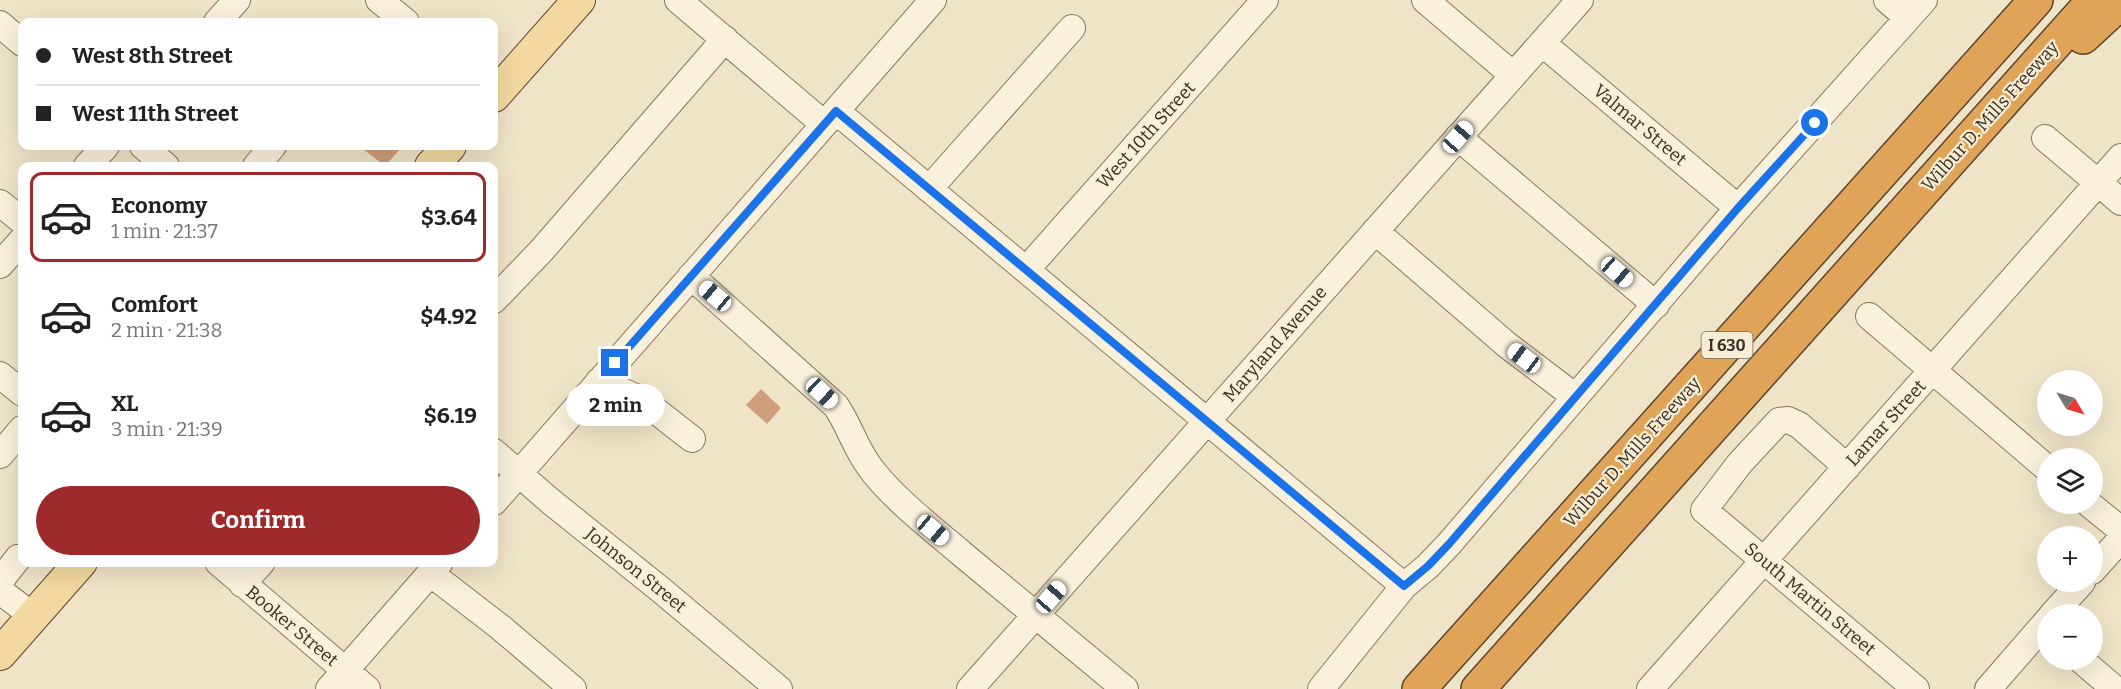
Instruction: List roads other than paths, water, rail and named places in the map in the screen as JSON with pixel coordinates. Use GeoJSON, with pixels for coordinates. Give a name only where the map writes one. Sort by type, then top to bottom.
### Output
{"type":"FeatureCollection","features":[{"type":"Feature","properties":{"kind":"highway"},"geometry":{"type":"LineString","coordinates":[[1823,237],[2014,0]]}},
{"type":"Feature","properties":{"kind":"highway","name":"Wilbur D. Mills Freeway"},"geometry":{"type":"LineString","coordinates":[[1419,689],[2036,0]]}},
{"type":"Feature","properties":{"kind":"highway","name":"Wilbur D. Mills Freeway"},"geometry":{"type":"LineString","coordinates":[[1478,689],[2094,0]]}},
{"type":"Feature","properties":{"kind":"highway"},"geometry":{"type":"LineString","coordinates":[[1960,150],[2121,2]]}},
{"type":"Feature","properties":{"kind":"highway"},"geometry":{"type":"LineString","coordinates":[[1507,689],[1541,649],[1709,431]]}},
{"type":"Feature","properties":{"kind":"main road"},"geometry":{"type":"LineString","coordinates":[[498,91],[579,0]]}},
{"type":"Feature","properties":{"kind":"main road"},"geometry":{"type":"LineString","coordinates":[[435,162],[446,150]]}},
{"type":"Feature","properties":{"kind":"main road"},"geometry":{"type":"LineString","coordinates":[[0,654],[77,567]]}},
{"type":"Feature","properties":{"kind":"street"},"geometry":{"type":"LineString","coordinates":[[221,18],[237,0]]}},
{"type":"Feature","properties":{"kind":"street"},"geometry":{"type":"LineString","coordinates":[[678,0],[724,39],[929,189],[1404,586]]}},
{"type":"Feature","properties":{"kind":"street"},"geometry":{"type":"LineString","coordinates":[[498,497],[933,0]]}},
{"type":"Feature","properties":{"kind":"street","name":"West 10th Street"},"geometry":{"type":"LineString","coordinates":[[1026,270],[1265,0]]}},
{"type":"Feature","properties":{"kind":"street"},"geometry":{"type":"LineString","coordinates":[[1425,0],[1513,75]]}},
{"type":"Feature","properties":{"kind":"street","name":"Maryland Avenue"},"geometry":{"type":"LineString","coordinates":[[970,689],[1580,0]]}},
{"type":"Feature","properties":{"kind":"street"},"geometry":{"type":"LineString","coordinates":[[1321,689],[1404,586],[1449,544],[1738,208],[1916,9],[1887,0]]}},
{"type":"Feature","properties":{"kind":"street"},"geometry":{"type":"LineString","coordinates":[[0,24],[18,40]]}},
{"type":"Feature","properties":{"kind":"street"},"geometry":{"type":"LineString","coordinates":[[929,189],[1072,28]]}},
{"type":"Feature","properties":{"kind":"street"},"geometry":{"type":"LineString","coordinates":[[498,296],[542,250],[724,39]]}},
{"type":"Feature","properties":{"kind":"street","name":"Valmar Street"},"geometry":{"type":"LineString","coordinates":[[1542,43],[1738,208]]}},
{"type":"Feature","properties":{"kind":"street"},"geometry":{"type":"LineString","coordinates":[[1458,137],[1656,305]]}},
{"type":"Feature","properties":{"kind":"street"},"geometry":{"type":"LineString","coordinates":[[2044,138],[2121,202]]}},
{"type":"Feature","properties":{"kind":"street"},"geometry":{"type":"LineString","coordinates":[[91,162],[102,150]]}},
{"type":"Feature","properties":{"kind":"street"},"geometry":{"type":"LineString","coordinates":[[147,150],[161,162]]}},
{"type":"Feature","properties":{"kind":"street"},"geometry":{"type":"LineString","coordinates":[[259,162],[270,150]]}},
{"type":"Feature","properties":{"kind":"street","name":"Lamar Street"},"geometry":{"type":"LineString","coordinates":[[1650,689],[2121,157]]}},
{"type":"Feature","properties":{"kind":"street"},"geometry":{"type":"LineString","coordinates":[[0,203],[18,218]]}},
{"type":"Feature","properties":{"kind":"street"},"geometry":{"type":"LineString","coordinates":[[1375,231],[1507,345],[1574,396]]}},
{"type":"Feature","properties":{"kind":"street"},"geometry":{"type":"LineString","coordinates":[[0,265],[18,245]]}},
{"type":"Feature","properties":{"kind":"street"},"geometry":{"type":"LineString","coordinates":[[691,276],[836,406],[869,467],[882,483],[933,530],[1125,689]]}},
{"type":"Feature","properties":{"kind":"street"},"geometry":{"type":"LineString","coordinates":[[1869,316],[2037,461]]}},
{"type":"Feature","properties":{"kind":"street"},"geometry":{"type":"LineString","coordinates":[[0,375],[18,390]]}},
{"type":"Feature","properties":{"kind":"street"},"geometry":{"type":"LineString","coordinates":[[599,381],[642,400],[692,440]]}},
{"type":"Feature","properties":{"kind":"street","name":"South Martin Street"},"geometry":{"type":"LineString","coordinates":[[1847,467],[1799,425],[1788,420],[1779,421],[1740,464],[1704,510],[1916,689]]}},
{"type":"Feature","properties":{"kind":"street"},"geometry":{"type":"LineString","coordinates":[[0,455],[18,434]]}},
{"type":"Feature","properties":{"kind":"street","name":"Johnson Street"},"geometry":{"type":"LineString","coordinates":[[498,456],[778,689]]}},
{"type":"Feature","properties":{"kind":"street"},"geometry":{"type":"LineString","coordinates":[[2101,514],[2121,530]]}},
{"type":"Feature","properties":{"kind":"street"},"geometry":{"type":"LineString","coordinates":[[2103,559],[2121,539]]}},
{"type":"Feature","properties":{"kind":"street"},"geometry":{"type":"LineString","coordinates":[[0,580],[18,558]]}},
{"type":"Feature","properties":{"kind":"street","name":"Booker Street"},"geometry":{"type":"LineString","coordinates":[[223,567],[337,680],[367,689]]}},
{"type":"Feature","properties":{"kind":"street"},"geometry":{"type":"LineString","coordinates":[[242,584],[257,567]]}},
{"type":"Feature","properties":{"kind":"street"},"geometry":{"type":"LineString","coordinates":[[337,680],[435,568],[573,689]]}},
{"type":"Feature","properties":{"kind":"street"},"geometry":{"type":"LineString","coordinates":[[0,591],[33,616]]}},
{"type":"Feature","properties":{"kind":"street"},"geometry":{"type":"LineString","coordinates":[[2063,604],[2073,592]]}},
{"type":"Feature","properties":{"kind":"street"},"geometry":{"type":"LineString","coordinates":[[1988,689],[2037,634]]}},
{"type":"Feature","properties":{"kind":"street"},"geometry":{"type":"LineString","coordinates":[[2093,670],[2115,689]]}}]}
